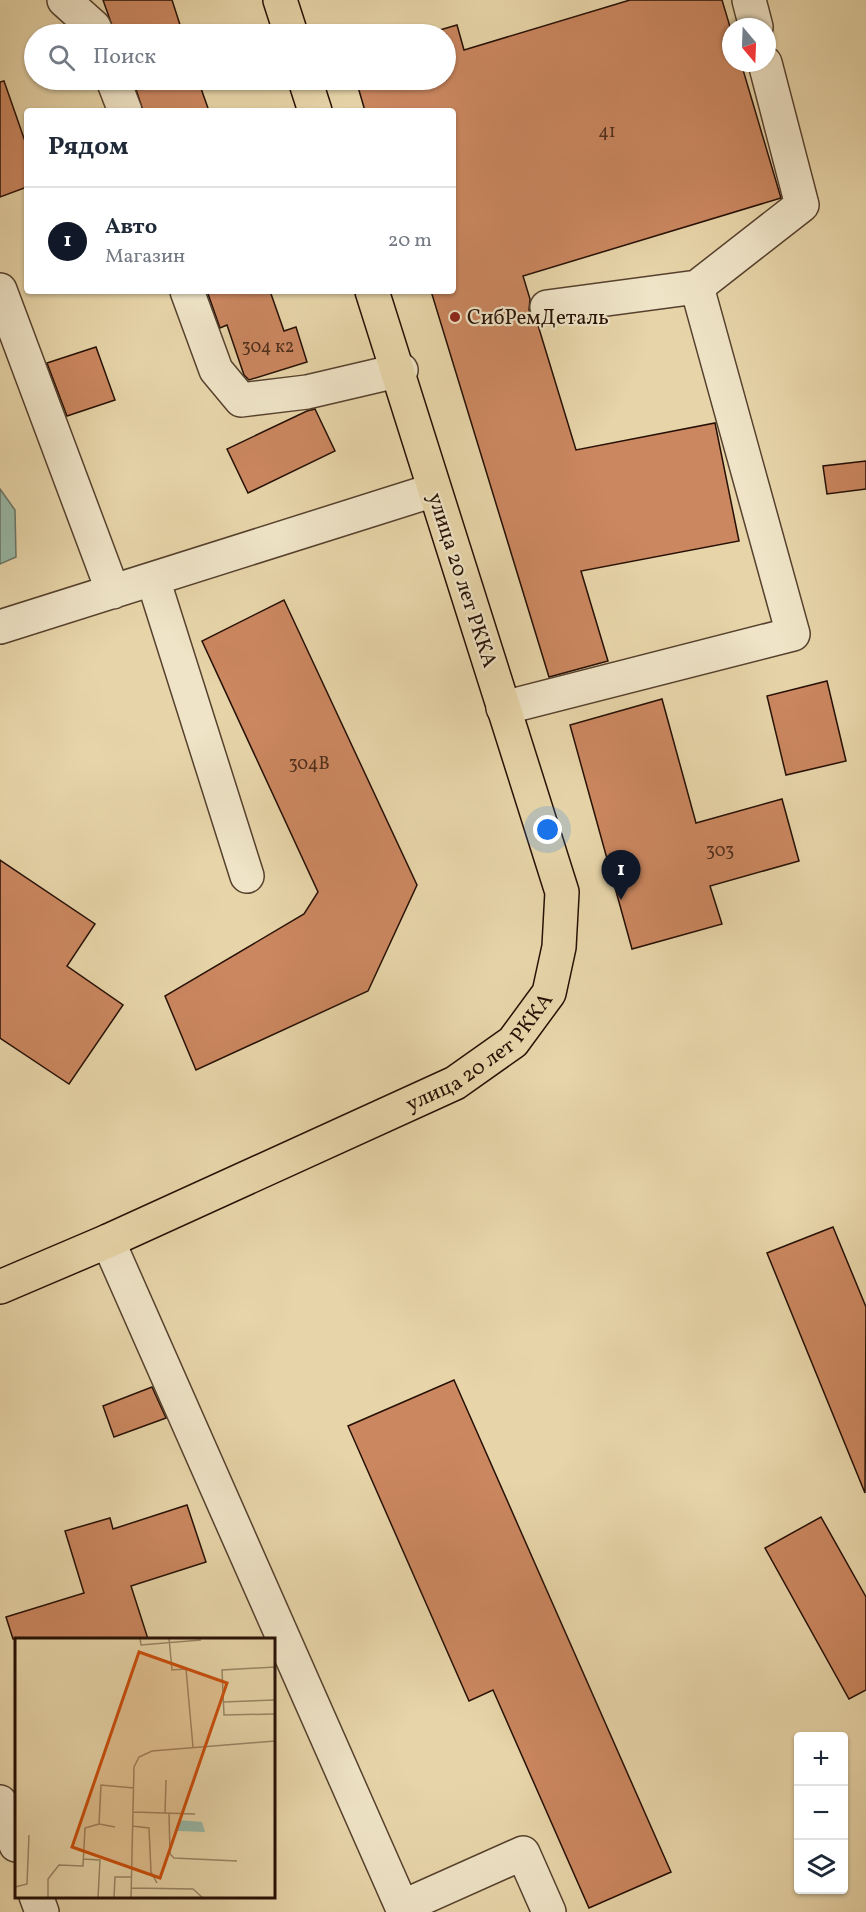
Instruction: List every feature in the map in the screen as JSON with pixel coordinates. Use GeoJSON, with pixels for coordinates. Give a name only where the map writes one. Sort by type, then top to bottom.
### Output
{"type":"FeatureCollection","features":[{"type":"Feature","properties":{"kind":"main road"},"geometry":{"type":"LineString","coordinates":[[280,0],[288,24]]}},
{"type":"Feature","properties":{"kind":"main road"},"geometry":{"type":"LineString","coordinates":[[308,90],[314,108]]}},
{"type":"Feature","properties":{"kind":"main road","name":"улица 20 лет РККА"},"geometry":{"type":"LineString","coordinates":[[0,1287],[455,1083],[513,1042],[549,993],[559,947],[562,892],[373,294]]}},
{"type":"Feature","properties":{"kind":"lane"},"geometry":{"type":"LineString","coordinates":[[64,0],[91,24]]}},
{"type":"Feature","properties":{"kind":"lane"},"geometry":{"type":"LineString","coordinates":[[749,0],[754,18]]}},
{"type":"Feature","properties":{"kind":"lane"},"geometry":{"type":"LineString","coordinates":[[547,307],[698,287],[802,205],[767,72]]}},
{"type":"Feature","properties":{"kind":"lane"},"geometry":{"type":"LineString","coordinates":[[117,90],[124,108]]}},
{"type":"Feature","properties":{"kind":"lane"},"geometry":{"type":"LineString","coordinates":[[503,708],[793,634],[698,287]]}},
{"type":"Feature","properties":{"kind":"lane"},"geometry":{"type":"LineString","coordinates":[[0,290],[113,592]]}},
{"type":"Feature","properties":{"kind":"lane"},"geometry":{"type":"LineString","coordinates":[[188,294],[216,370],[241,400],[307,392],[401,370]]}},
{"type":"Feature","properties":{"kind":"lane"},"geometry":{"type":"LineString","coordinates":[[0,627],[434,490]]}},
{"type":"Feature","properties":{"kind":"lane"},"geometry":{"type":"LineString","coordinates":[[153,579],[247,876]]}},
{"type":"Feature","properties":{"kind":"lane"},"geometry":{"type":"LineString","coordinates":[[108,1240],[402,1906],[523,1853],[549,1912]]}},
{"type":"Feature","properties":{"kind":"lane"},"geometry":{"type":"LineString","coordinates":[[0,1802],[15,1842]]}},
{"type":"Feature","properties":{"kind":"lane"},"geometry":{"type":"LineString","coordinates":[[36,1897],[42,1912]]}},
{"type":"Feature","properties":{"kind":"shaded area"},"geometry":{"type":"Polygon","coordinates":[[[0,489],[15,510],[16,557],[0,564],[0,489]]]}},
{"type":"Feature","properties":{"kind":"building"},"geometry":{"type":"Polygon","coordinates":[[[103,0],[172,0],[180,24],[111,24],[103,0]]]}},
{"type":"Feature","properties":{"kind":"building"},"geometry":{"type":"Polygon","coordinates":[[[630,0],[722,0],[727,18],[722,18],[722,72],[744,72],[781,198],[523,276],[530,299],[529,310],[532,318],[537,322],[576,450],[715,423],[739,541],[581,571],[608,661],[549,677],[432,294],[456,294],[456,108],[364,108],[359,90],[456,90],[457,25],[464,50],[630,0]]]}},
{"type":"Feature","properties":{"kind":"building"},"geometry":{"type":"Polygon","coordinates":[[[4,81],[24,138],[24,188],[0,197],[0,82],[4,81]]]}},
{"type":"Feature","properties":{"kind":"building"},"geometry":{"type":"Polygon","coordinates":[[[136,90],[202,90],[208,108],[142,108],[136,90]]]}},
{"type":"Feature","properties":{"kind":"building"},"geometry":{"type":"Polygon","coordinates":[[[208,294],[271,294],[284,331],[296,327],[307,362],[249,380],[244,375],[227,325],[220,328],[208,294]]]}},
{"type":"Feature","properties":{"kind":"building"},"geometry":{"type":"Polygon","coordinates":[[[96,347],[115,400],[67,416],[47,363],[96,347]]]}},
{"type":"Feature","properties":{"kind":"building"},"geometry":{"type":"Polygon","coordinates":[[[315,409],[335,451],[248,493],[227,449],[315,409]]]}},
{"type":"Feature","properties":{"kind":"building"},"geometry":{"type":"Polygon","coordinates":[[[866,461],[866,489],[827,494],[823,466],[866,461]]]}},
{"type":"Feature","properties":{"kind":"building"},"geometry":{"type":"Polygon","coordinates":[[[284,600],[417,885],[368,991],[196,1070],[165,996],[304,914],[318,892],[202,641],[284,600]]]}},
{"type":"Feature","properties":{"kind":"building"},"geometry":{"type":"Polygon","coordinates":[[[827,681],[846,761],[786,775],[767,696],[827,681]]]}},
{"type":"Feature","properties":{"kind":"building"},"geometry":{"type":"Polygon","coordinates":[[[662,699],[696,823],[782,799],[799,861],[710,886],[722,924],[632,949],[570,725],[662,699]]]}},
{"type":"Feature","properties":{"kind":"building"},"geometry":{"type":"Polygon","coordinates":[[[0,860],[95,924],[67,966],[123,1005],[69,1084],[0,1038],[0,860]]]}},
{"type":"Feature","properties":{"kind":"building"},"geometry":{"type":"Polygon","coordinates":[[[833,1227],[866,1307],[865,1493],[767,1253],[833,1227]]]}},
{"type":"Feature","properties":{"kind":"building"},"geometry":{"type":"Polygon","coordinates":[[[454,1380],[671,1872],[589,1908],[493,1690],[469,1701],[348,1426],[454,1380]]]}},
{"type":"Feature","properties":{"kind":"building"},"geometry":{"type":"Polygon","coordinates":[[[152,1387],[166,1418],[114,1437],[103,1406],[152,1387]]]}},
{"type":"Feature","properties":{"kind":"building"},"geometry":{"type":"Polygon","coordinates":[[[187,1505],[206,1562],[131,1586],[148,1638],[13,1639],[6,1617],[84,1593],[65,1531],[110,1518],[113,1529],[187,1505]]]}},
{"type":"Feature","properties":{"kind":"building"},"geometry":{"type":"Polygon","coordinates":[[[821,1517],[866,1597],[866,1690],[849,1699],[765,1548],[821,1517]]]}},
{"type":"Feature","properties":{"kind":"place","name":"СибРемДеталь"},"geometry":{"type":"Point","coordinates":[455,317]}},
{"type":"Feature","properties":{"kind":"place","name":"Авто"},"geometry":{"type":"Point","coordinates":[621,900]}}]}
